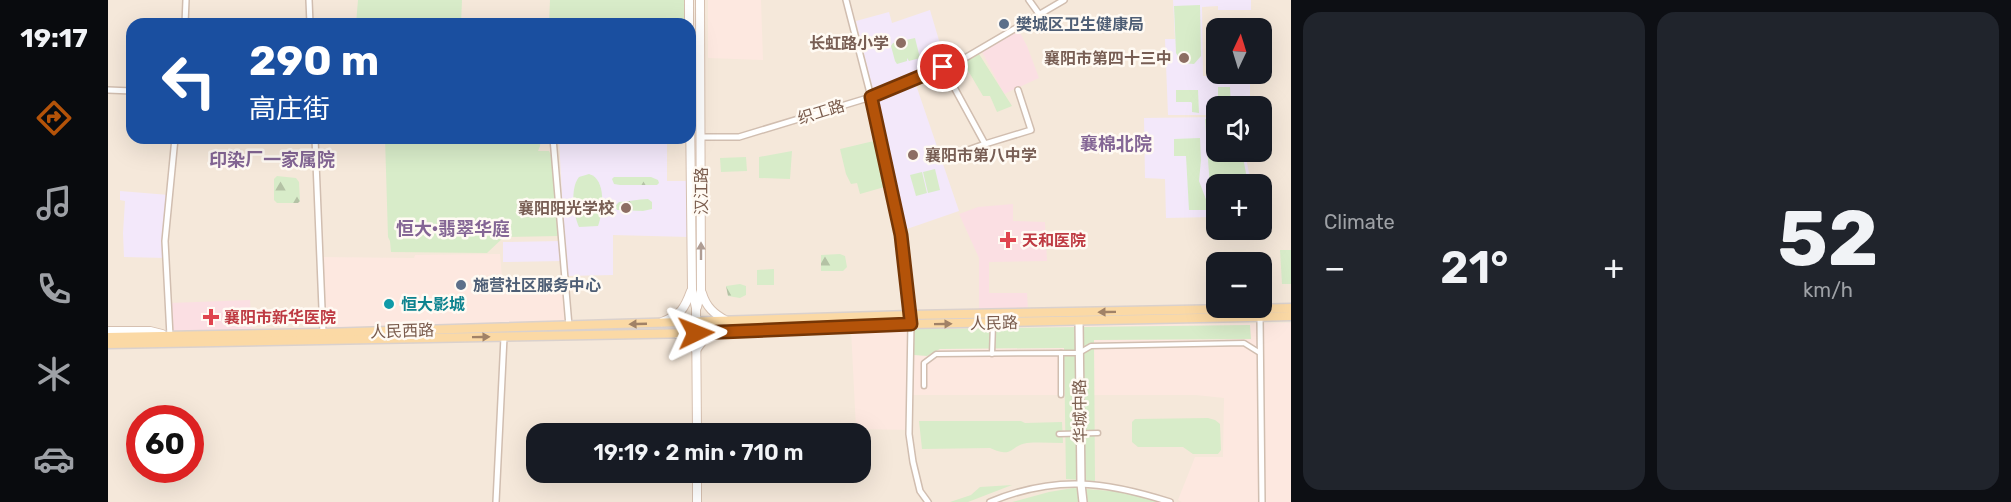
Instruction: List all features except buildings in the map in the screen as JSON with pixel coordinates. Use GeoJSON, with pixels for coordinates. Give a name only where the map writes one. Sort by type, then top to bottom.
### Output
{"type":"FeatureCollection","features":[{"type":"Feature","properties":{"kind":"main road"},"geometry":{"type":"LineString","coordinates":[[689,0],[689,18]]}},
{"type":"Feature","properties":{"kind":"main road","name":"汉江路"},"geometry":{"type":"LineString","coordinates":[[696,309],[701,291],[700,0]]}},
{"type":"Feature","properties":{"kind":"main road","name":"汉江路"},"geometry":{"type":"LineString","coordinates":[[690,144],[697,423]]}},
{"type":"Feature","properties":{"kind":"main road"},"geometry":{"type":"LineString","coordinates":[[660,323],[677,316],[684,308],[692,290]]}},
{"type":"Feature","properties":{"kind":"main road"},"geometry":{"type":"LineString","coordinates":[[701,291],[705,304],[715,314],[728,321]]}},
{"type":"Feature","properties":{"kind":"main road","name":"人民路"},"geometry":{"type":"LineString","coordinates":[[696,322],[910,320],[1291,308]]}},
{"type":"Feature","properties":{"kind":"main road","name":"人民路"},"geometry":{"type":"LineString","coordinates":[[1272,316],[1291,318]]}},
{"type":"Feature","properties":{"kind":"main road","name":"人民路"},"geometry":{"type":"LineString","coordinates":[[696,333],[910,320],[993,323],[1215,318]]}},
{"type":"Feature","properties":{"kind":"main road","name":"人民西路"},"geometry":{"type":"LineString","coordinates":[[110,339],[696,322]]}},
{"type":"Feature","properties":{"kind":"main road"},"geometry":{"type":"LineString","coordinates":[[676,334],[689,340],[696,350],[704,339],[720,332]]}},
{"type":"Feature","properties":{"kind":"main road","name":"人民西路"},"geometry":{"type":"LineString","coordinates":[[110,339],[504,337],[696,333]]}},
{"type":"Feature","properties":{"kind":"main road"},"geometry":{"type":"LineString","coordinates":[[697,483],[697,502]]}},
{"type":"Feature","properties":{"kind":"street"},"geometry":{"type":"LineString","coordinates":[[185,18],[186,0]]}},
{"type":"Feature","properties":{"kind":"street"},"geometry":{"type":"LineString","coordinates":[[309,0],[310,18]]}},
{"type":"Feature","properties":{"kind":"street"},"geometry":{"type":"LineString","coordinates":[[846,0],[871,97],[901,235],[910,320],[909,434],[920,491],[928,502]]}},
{"type":"Feature","properties":{"kind":"street"},"geometry":{"type":"LineString","coordinates":[[1029,0],[1039,14]]}},
{"type":"Feature","properties":{"kind":"street","name":"织工路"},"geometry":{"type":"LineString","coordinates":[[701,137],[739,137],[871,97],[964,58],[1064,0]]}},
{"type":"Feature","properties":{"kind":"street"},"geometry":{"type":"LineString","coordinates":[[943,67],[985,144]]}},
{"type":"Feature","properties":{"kind":"street"},"geometry":{"type":"LineString","coordinates":[[108,90],[126,91]]}},
{"type":"Feature","properties":{"kind":"street"},"geometry":{"type":"LineString","coordinates":[[945,158],[1031,130],[1018,90]]}},
{"type":"Feature","properties":{"kind":"street"},"geometry":{"type":"LineString","coordinates":[[168,336],[165,241],[174,144]]}},
{"type":"Feature","properties":{"kind":"street"},"geometry":{"type":"LineString","coordinates":[[315,144],[323,333]]}},
{"type":"Feature","properties":{"kind":"street"},"geometry":{"type":"LineString","coordinates":[[554,144],[569,326]]}},
{"type":"Feature","properties":{"kind":"street"},"geometry":{"type":"LineString","coordinates":[[1260,318],[1262,502]]}},
{"type":"Feature","properties":{"kind":"street","name":"华城中路"},"geometry":{"type":"LineString","coordinates":[[1079,321],[1083,502]]}},
{"type":"Feature","properties":{"kind":"street"},"geometry":{"type":"LineString","coordinates":[[992,354],[993,323]]}},
{"type":"Feature","properties":{"kind":"street"},"geometry":{"type":"LineString","coordinates":[[496,502],[504,337]]}},
{"type":"Feature","properties":{"kind":"street"},"geometry":{"type":"LineString","coordinates":[[924,386],[924,363],[936,354],[1079,353],[1091,346],[1244,343],[1260,352]]}},
{"type":"Feature","properties":{"kind":"street"},"geometry":{"type":"LineString","coordinates":[[1061,353],[1061,395]]}},
{"type":"Feature","properties":{"kind":"street"},"geometry":{"type":"LineString","coordinates":[[1059,434],[1098,433]]}},
{"type":"Feature","properties":{"kind":"street"},"geometry":{"type":"LineString","coordinates":[[990,502],[1018,491],[1063,483],[1124,489],[1170,502]]}},
{"type":"Feature","properties":{"kind":"shaded area"},"geometry":{"type":"Polygon","coordinates":[[[108,0],[1291,0],[1291,502],[108,502],[108,0]]]}},
{"type":"Feature","properties":{"kind":"shaded area"},"geometry":{"type":"Polygon","coordinates":[[[708,0],[761,0],[763,60],[708,58],[708,0]]]}},
{"type":"Feature","properties":{"kind":"shaded area","name":"襄阳市第四十三中"},"geometry":{"type":"Polygon","coordinates":[[[1173,0],[1251,0],[1251,10],[1218,10],[1218,6],[1202,7],[1203,76],[1206,76],[1206,84],[1250,84],[1250,96],[1206,96],[1206,115],[1168,115],[1165,39],[1175,39],[1173,0]]]}},
{"type":"Feature","properties":{"kind":"shaded area","name":"长虹路小学"},"geometry":{"type":"Polygon","coordinates":[[[930,10],[946,64],[874,94],[856,21],[889,12],[892,23],[930,10]]]}},
{"type":"Feature","properties":{"kind":"shaded area"},"geometry":{"type":"Polygon","coordinates":[[[1018,29],[1039,78],[1004,94],[981,50],[1018,29]]]}},
{"type":"Feature","properties":{"kind":"shaded area","name":"襄阳市第八中学"},"geometry":{"type":"Polygon","coordinates":[[[915,82],[959,211],[904,230],[875,99],[915,82]]]}},
{"type":"Feature","properties":{"kind":"shaded area"},"geometry":{"type":"Polygon","coordinates":[[[1206,117],[1206,162],[1247,162],[1249,174],[1206,174],[1206,217],[1166,218],[1165,179],[1145,178],[1144,118],[1206,117]]]}},
{"type":"Feature","properties":{"kind":"shaded area","name":"襄阳阳光学校"},"geometry":{"type":"Polygon","coordinates":[[[559,144],[667,144],[667,181],[689,181],[689,237],[613,235],[613,275],[566,276],[559,144]]]}},
{"type":"Feature","properties":{"kind":"shaded area"},"geometry":{"type":"Polygon","coordinates":[[[120,191],[169,195],[166,258],[124,257],[125,201],[120,200],[120,191]]]}},
{"type":"Feature","properties":{"kind":"shaded area","name":"天和医院"},"geometry":{"type":"Polygon","coordinates":[[[1013,204],[1013,221],[1045,222],[1047,261],[989,262],[989,293],[1027,293],[1028,311],[979,311],[979,258],[959,214],[978,207],[1013,204]]]}},
{"type":"Feature","properties":{"kind":"shaded area"},"geometry":{"type":"Polygon","coordinates":[[[561,241],[562,261],[503,262],[503,242],[561,241]]]}},
{"type":"Feature","properties":{"kind":"shaded area"},"geometry":{"type":"Polygon","coordinates":[[[500,254],[502,277],[565,277],[569,326],[323,333],[320,257],[414,258],[415,255],[500,254]]]}},
{"type":"Feature","properties":{"kind":"shaded area","name":"襄阳市新华医院"},"geometry":{"type":"Polygon","coordinates":[[[250,300],[252,332],[172,334],[170,303],[250,300]]]}},
{"type":"Feature","properties":{"kind":"shaded area"},"geometry":{"type":"Polygon","coordinates":[[[1291,323],[1291,502],[1182,502],[1178,500],[1195,457],[1223,457],[1224,398],[1196,395],[912,395],[912,430],[871,429],[871,423],[856,423],[851,329],[1291,323]]]}},
{"type":"Feature","properties":{"kind":"green space"},"geometry":{"type":"Polygon","coordinates":[[[358,0],[462,0],[461,18],[356,18],[358,0]]]}},
{"type":"Feature","properties":{"kind":"green space"},"geometry":{"type":"Polygon","coordinates":[[[550,0],[689,0],[689,18],[549,18],[550,0]]]}},
{"type":"Feature","properties":{"kind":"green space"},"geometry":{"type":"Polygon","coordinates":[[[1200,5],[1201,56],[1194,64],[1182,63],[1176,53],[1174,6],[1200,5]]]}},
{"type":"Feature","properties":{"kind":"green space"},"geometry":{"type":"Polygon","coordinates":[[[915,38],[920,58],[909,61],[907,58],[907,61],[897,64],[891,46],[893,43],[915,38]]]}},
{"type":"Feature","properties":{"kind":"green space"},"geometry":{"type":"Polygon","coordinates":[[[979,54],[1012,106],[997,112],[990,96],[983,96],[963,62],[979,54]]]}},
{"type":"Feature","properties":{"kind":"green space"},"geometry":{"type":"Polygon","coordinates":[[[1218,87],[1230,87],[1230,96],[1218,96],[1218,87]]]}},
{"type":"Feature","properties":{"kind":"green space"},"geometry":{"type":"Polygon","coordinates":[[[1176,90],[1198,90],[1199,113],[1192,112],[1191,102],[1176,102],[1176,90]]]}},
{"type":"Feature","properties":{"kind":"green space"},"geometry":{"type":"Polygon","coordinates":[[[1200,138],[1199,181],[1206,199],[1206,210],[1189,210],[1186,156],[1174,156],[1174,139],[1200,138]]]}},
{"type":"Feature","properties":{"kind":"green space"},"geometry":{"type":"Polygon","coordinates":[[[878,140],[888,186],[860,194],[857,183],[851,184],[846,174],[840,149],[878,140]]]}},
{"type":"Feature","properties":{"kind":"green space"},"geometry":{"type":"Polygon","coordinates":[[[385,144],[540,144],[538,151],[549,151],[552,157],[559,236],[504,237],[487,253],[391,252],[388,237],[385,144]]]}},
{"type":"Feature","properties":{"kind":"green space"},"geometry":{"type":"Polygon","coordinates":[[[792,151],[790,179],[759,178],[759,157],[792,151]]]}},
{"type":"Feature","properties":{"kind":"green space"},"geometry":{"type":"Polygon","coordinates":[[[746,157],[747,171],[721,172],[720,158],[746,157]]]}},
{"type":"Feature","properties":{"kind":"green space"},"geometry":{"type":"Polygon","coordinates":[[[1208,162],[1244,162],[1246,174],[1209,174],[1208,162]]]}},
{"type":"Feature","properties":{"kind":"green space"},"geometry":{"type":"Polygon","coordinates":[[[935,169],[940,190],[928,193],[923,172],[935,169]]]}},
{"type":"Feature","properties":{"kind":"green space"},"geometry":{"type":"Polygon","coordinates":[[[922,172],[927,193],[916,196],[910,175],[922,172]]]}},
{"type":"Feature","properties":{"kind":"green space"},"geometry":{"type":"Polygon","coordinates":[[[589,174],[599,182],[602,197],[601,213],[598,226],[579,227],[574,208],[574,188],[579,177],[589,174]]]}},
{"type":"Feature","properties":{"kind":"green space"},"geometry":{"type":"Polygon","coordinates":[[[277,176],[296,178],[299,182],[300,201],[298,203],[277,203],[274,200],[274,179],[277,176]]]}},
{"type":"Feature","properties":{"kind":"green space"},"geometry":{"type":"Polygon","coordinates":[[[614,177],[651,177],[659,183],[657,185],[620,185],[614,184],[612,179],[614,177]]]}},
{"type":"Feature","properties":{"kind":"green space"},"geometry":{"type":"Polygon","coordinates":[[[648,199],[652,202],[652,209],[617,210],[615,206],[619,202],[648,199]]]}},
{"type":"Feature","properties":{"kind":"green space"},"geometry":{"type":"Polygon","coordinates":[[[1280,250],[1291,250],[1291,284],[1282,284],[1280,250]]]}},
{"type":"Feature","properties":{"kind":"green space"},"geometry":{"type":"Polygon","coordinates":[[[821,255],[845,256],[847,267],[843,271],[821,271],[821,255]]]}},
{"type":"Feature","properties":{"kind":"green space"},"geometry":{"type":"Polygon","coordinates":[[[774,269],[774,285],[757,285],[757,270],[774,269]]]}},
{"type":"Feature","properties":{"kind":"green space"},"geometry":{"type":"Polygon","coordinates":[[[740,284],[746,286],[746,295],[740,298],[728,296],[726,286],[740,284]]]}},
{"type":"Feature","properties":{"kind":"green space"},"geometry":{"type":"Polygon","coordinates":[[[1250,325],[1251,339],[1094,340],[1095,481],[1066,479],[1064,348],[940,349],[927,356],[914,355],[914,329],[1250,325]]]}},
{"type":"Feature","properties":{"kind":"green space"},"geometry":{"type":"Polygon","coordinates":[[[1208,418],[1220,424],[1221,450],[1218,454],[1193,454],[1183,447],[1138,447],[1132,442],[1132,422],[1135,419],[1208,418]]]}},
{"type":"Feature","properties":{"kind":"green space"},"geometry":{"type":"Polygon","coordinates":[[[919,421],[1062,422],[1063,443],[1027,443],[1008,452],[990,448],[922,449],[919,421]]]}},
{"type":"Feature","properties":{"kind":"green space"},"geometry":{"type":"Polygon","coordinates":[[[1012,485],[968,502],[950,502],[971,495],[980,487],[1012,485]]]}},
{"type":"Feature","properties":{"kind":"green space"},"geometry":{"type":"Polygon","coordinates":[[[1073,488],[1124,492],[1158,502],[1012,502],[1073,488]]]}},
{"type":"Feature","properties":{"kind":"place","name":"樊城区卫生健康局"},"geometry":{"type":"Point","coordinates":[1004,24]}},
{"type":"Feature","properties":{"kind":"place","name":"长虹路小学"},"geometry":{"type":"Point","coordinates":[901,43]}},
{"type":"Feature","properties":{"kind":"place","name":"襄阳市第四十三中"},"geometry":{"type":"Point","coordinates":[1184,58]}},
{"type":"Feature","properties":{"kind":"place","name":"襄阳市第八中学"},"geometry":{"type":"Point","coordinates":[913,155]}},
{"type":"Feature","properties":{"kind":"place","name":"襄阳阳光学校"},"geometry":{"type":"Point","coordinates":[626,208]}},
{"type":"Feature","properties":{"kind":"place","name":"天和医院"},"geometry":{"type":"Point","coordinates":[1008,240]}},
{"type":"Feature","properties":{"kind":"place","name":"施营社区服务中心"},"geometry":{"type":"Point","coordinates":[461,285]}},
{"type":"Feature","properties":{"kind":"place","name":"恒大影城"},"geometry":{"type":"Point","coordinates":[389,304]}},
{"type":"Feature","properties":{"kind":"place","name":"襄阳市新华医院"},"geometry":{"type":"Point","coordinates":[211,317]}},
{"type":"Feature","properties":{"kind":"district","name":"襄棉北院"},"geometry":{"type":"Point","coordinates":[1116,144]}},
{"type":"Feature","properties":{"kind":"district","name":"印染厂一家属院"},"geometry":{"type":"Point","coordinates":[272,160]}},
{"type":"Feature","properties":{"kind":"district","name":"恒大·翡翠华庭"},"geometry":{"type":"Point","coordinates":[453,229]}},
{"type":"Feature","properties":{"kind":"route"},"geometry":{"type":"LineString","coordinates":[[696,333],[911,324],[901,235],[871,97],[943,67]]}}]}
